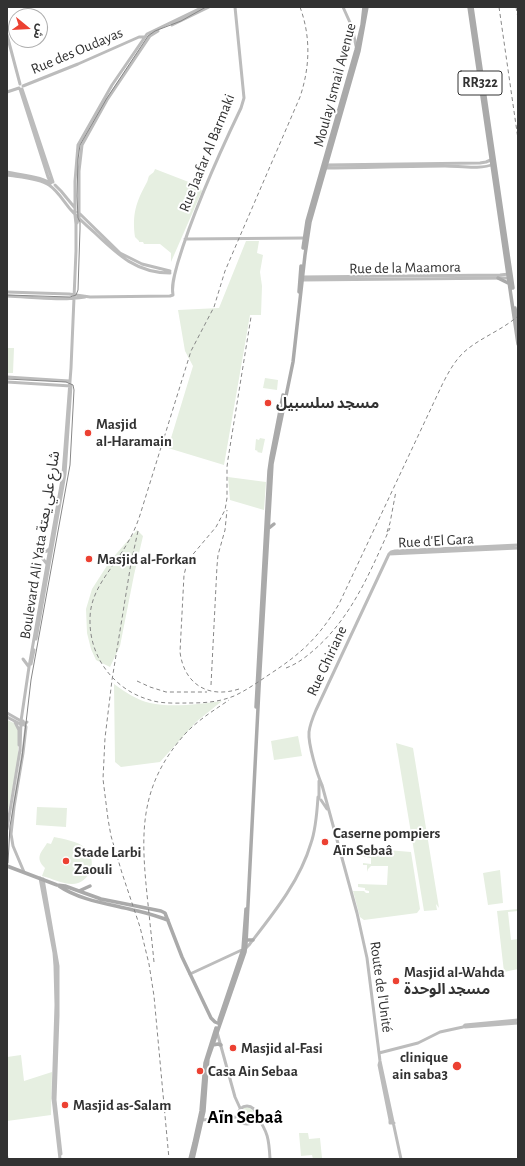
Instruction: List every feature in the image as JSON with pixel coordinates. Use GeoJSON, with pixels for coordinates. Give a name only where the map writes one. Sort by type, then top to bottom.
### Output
{"type":"FeatureCollection","features":[{"type":"Feature","properties":{"kind":"main road","name":"Moulay Ismail Avenue"},"geometry":{"type":"LineString","coordinates":[[324,167],[361,37],[364,7]]}},
{"type":"Feature","properties":{"kind":"main road","name":"Moulay Ismail Avenue"},"geometry":{"type":"LineString","coordinates":[[324,167],[361,37],[367,7]]}},
{"type":"Feature","properties":{"kind":"main road","name":"RR322"},"geometry":{"type":"LineString","coordinates":[[470,7],[518,325]]}},
{"type":"Feature","properties":{"kind":"main road"},"geometry":{"type":"LineString","coordinates":[[244,949],[257,670],[270,457],[291,358],[306,238],[324,167]]}},
{"type":"Feature","properties":{"kind":"main road","name":"RR322"},"geometry":{"type":"LineString","coordinates":[[510,276],[518,344]]}},
{"type":"Feature","properties":{"kind":"main road"},"geometry":{"type":"LineString","coordinates":[[190,1159],[201,1109],[205,1063],[247,940],[272,464],[293,362],[301,278]]}},
{"type":"Feature","properties":{"kind":"main road"},"geometry":{"type":"LineString","coordinates":[[498,278],[510,284]]}},
{"type":"Feature","properties":{"kind":"main road"},"geometry":{"type":"LineString","coordinates":[[269,528],[274,524]]}},
{"type":"Feature","properties":{"kind":"main road"},"geometry":{"type":"LineString","coordinates":[[7,866],[101,899],[161,911],[165,914],[168,920],[182,957],[211,1018],[219,1024]]}},
{"type":"Feature","properties":{"kind":"main road"},"geometry":{"type":"LineString","coordinates":[[58,885],[82,897],[155,915],[168,920]]}},
{"type":"Feature","properties":{"kind":"main road"},"geometry":{"type":"LineString","coordinates":[[79,891],[90,886]]}},
{"type":"Feature","properties":{"kind":"main road"},"geometry":{"type":"LineString","coordinates":[[247,940],[253,940]]}},
{"type":"Feature","properties":{"kind":"main road"},"geometry":{"type":"LineString","coordinates":[[193,1159],[205,1105],[208,1063],[216,1032]]}},
{"type":"Feature","properties":{"kind":"main road"},"geometry":{"type":"LineString","coordinates":[[213,1046],[218,1044],[221,1045]]}},
{"type":"Feature","properties":{"kind":"street","name":"Rue des Oudayas"},"geometry":{"type":"LineString","coordinates":[[7,92],[78,64],[139,37],[146,37],[204,7]]}},
{"type":"Feature","properties":{"kind":"street","name":"Rue des Oudayas"},"geometry":{"type":"LineString","coordinates":[[146,37],[209,7]]}},
{"type":"Feature","properties":{"kind":"street","name":"Rue Jaafar Al Barmaki"},"geometry":{"type":"LineString","coordinates":[[74,297],[164,296],[170,294],[172,273],[206,186],[241,108],[244,98],[235,7]]}},
{"type":"Feature","properties":{"kind":"street"},"geometry":{"type":"LineString","coordinates":[[343,7],[352,27],[357,47]]}},
{"type":"Feature","properties":{"kind":"street"},"geometry":{"type":"LineString","coordinates":[[352,27],[361,37]]}},
{"type":"Feature","properties":{"kind":"street"},"geometry":{"type":"LineString","coordinates":[[7,35],[46,172],[52,184],[75,215],[125,259],[155,272],[172,273]]}},
{"type":"Feature","properties":{"kind":"street","name":"Boulevard Ali Yata شارع علي يعتة"},"geometry":{"type":"LineString","coordinates":[[7,829],[20,755],[32,662],[66,474],[74,297],[77,152],[79,142],[112,85],[146,37]]}},
{"type":"Feature","properties":{"kind":"street"},"geometry":{"type":"LineString","coordinates":[[79,218],[79,171],[82,145],[107,100],[146,37]]}},
{"type":"Feature","properties":{"kind":"street"},"geometry":{"type":"LineString","coordinates":[[21,87],[52,184]]}},
{"type":"Feature","properties":{"kind":"street"},"geometry":{"type":"LineString","coordinates":[[324,167],[484,163],[493,159]]}},
{"type":"Feature","properties":{"kind":"street"},"geometry":{"type":"LineString","coordinates":[[372,166],[481,167],[494,164]]}},
{"type":"Feature","properties":{"kind":"street"},"geometry":{"type":"LineString","coordinates":[[40,179],[46,172]]}},
{"type":"Feature","properties":{"kind":"street"},"geometry":{"type":"LineString","coordinates":[[7,173],[52,184]]}},
{"type":"Feature","properties":{"kind":"street"},"geometry":{"type":"LineString","coordinates":[[7,173],[48,181],[68,198],[78,212],[116,249],[133,262]]}},
{"type":"Feature","properties":{"kind":"street"},"geometry":{"type":"LineString","coordinates":[[68,198],[75,196]]}},
{"type":"Feature","properties":{"kind":"street","name":"Boulevard Ali Yata شارع علي يعتة"},"geometry":{"type":"LineString","coordinates":[[76,224],[79,218]]}},
{"type":"Feature","properties":{"kind":"street"},"geometry":{"type":"LineString","coordinates":[[185,239],[306,238]]}},
{"type":"Feature","properties":{"kind":"street","name":"Rue de la Maamora"},"geometry":{"type":"LineString","coordinates":[[301,278],[510,276]]}},
{"type":"Feature","properties":{"kind":"street","name":"Rue de la Maamora"},"geometry":{"type":"LineString","coordinates":[[436,277],[498,278],[510,276]]}},
{"type":"Feature","properties":{"kind":"street"},"geometry":{"type":"LineString","coordinates":[[7,292],[74,297]]}},
{"type":"Feature","properties":{"kind":"street"},"geometry":{"type":"LineString","coordinates":[[7,296],[74,297]]}},
{"type":"Feature","properties":{"kind":"street"},"geometry":{"type":"LineString","coordinates":[[7,377],[70,381]]}},
{"type":"Feature","properties":{"kind":"street"},"geometry":{"type":"LineString","coordinates":[[7,382],[70,386]]}},
{"type":"Feature","properties":{"kind":"street","name":"Boulevard Ali Yata شارع علي يعتة"},"geometry":{"type":"LineString","coordinates":[[24,872],[13,846],[11,834],[22,762],[29,667],[64,473],[70,386]]}},
{"type":"Feature","properties":{"kind":"street","name":"Rue d'El Gara"},"geometry":{"type":"LineString","coordinates":[[389,554],[395,551],[518,545]]}},
{"type":"Feature","properties":{"kind":"street"},"geometry":{"type":"LineString","coordinates":[[47,564],[39,554],[50,548]]}},
{"type":"Feature","properties":{"kind":"street","name":"Rue d'El Gara"},"geometry":{"type":"LineString","coordinates":[[389,554],[518,548]]}},
{"type":"Feature","properties":{"kind":"street","name":"Rue Ghiriane"},"geometry":{"type":"LineString","coordinates":[[244,949],[253,940],[288,891],[305,861],[312,841],[317,806],[321,797],[322,785],[319,780],[309,738],[310,725],[389,554]]}},
{"type":"Feature","properties":{"kind":"street"},"geometry":{"type":"LineString","coordinates":[[29,667],[23,658],[31,654]]}},
{"type":"Feature","properties":{"kind":"street"},"geometry":{"type":"LineString","coordinates":[[7,713],[24,723]]}},
{"type":"Feature","properties":{"kind":"street"},"geometry":{"type":"LineString","coordinates":[[7,717],[16,722],[24,723]]}},
{"type":"Feature","properties":{"kind":"street"},"geometry":{"type":"LineString","coordinates":[[16,722],[19,730],[20,755]]}},
{"type":"Feature","properties":{"kind":"street","name":"Route de l'Unité"},"geometry":{"type":"LineString","coordinates":[[321,797],[332,825],[356,914],[358,916],[367,958],[380,1062],[392,1123],[402,1159]]}},
{"type":"Feature","properties":{"kind":"street","name":"Route de l'Unité"},"geometry":{"type":"LineString","coordinates":[[321,797],[332,825]]}},
{"type":"Feature","properties":{"kind":"street"},"geometry":{"type":"LineString","coordinates":[[317,806],[325,806]]}},
{"type":"Feature","properties":{"kind":"street"},"geometry":{"type":"LineString","coordinates":[[41,879],[58,966],[53,1098],[61,1159]]}},
{"type":"Feature","properties":{"kind":"street"},"geometry":{"type":"LineString","coordinates":[[190,974],[244,949]]}},
{"type":"Feature","properties":{"kind":"street"},"geometry":{"type":"LineString","coordinates":[[379,1053],[418,1042],[440,1032],[463,1027],[465,1025],[518,1021]]}},
{"type":"Feature","properties":{"kind":"street"},"geometry":{"type":"LineString","coordinates":[[216,1032],[240,1108]]}},
{"type":"Feature","properties":{"kind":"street"},"geometry":{"type":"LineString","coordinates":[[256,1115],[251,1124],[244,1124],[240,1122],[237,1117],[240,1108],[244,1106],[249,1106],[254,1109],[268,1135],[270,1159]]}},
{"type":"Feature","properties":{"kind":"street"},"geometry":{"type":"LineString","coordinates":[[202,1120],[237,1117]]}},
{"type":"Feature","properties":{"kind":"street"},"geometry":{"type":"LineString","coordinates":[[254,1120],[260,1121]]}},
{"type":"Feature","properties":{"kind":"shaded area"},"geometry":{"type":"Polygon","coordinates":[[[155,169],[199,186],[202,191],[171,262],[171,253],[160,244],[144,244],[143,242],[139,242],[135,237],[134,222],[136,208],[149,176],[155,169]]]}},
{"type":"Feature","properties":{"kind":"shaded area"},"geometry":{"type":"Polygon","coordinates":[[[246,241],[259,241],[257,253],[263,255],[260,272],[262,286],[261,315],[250,315],[224,465],[168,448],[193,366],[185,351],[178,310],[219,308],[246,241]]]}},
{"type":"Feature","properties":{"kind":"shaded area"},"geometry":{"type":"Polygon","coordinates":[[[7,348],[14,348],[13,373],[7,373],[7,348]]]}},
{"type":"Feature","properties":{"kind":"shaded area"},"geometry":{"type":"Polygon","coordinates":[[[265,378],[278,380],[277,390],[263,388],[265,378]]]}},
{"type":"Feature","properties":{"kind":"shaded area"},"geometry":{"type":"Polygon","coordinates":[[[260,438],[265,439],[262,453],[255,450],[256,439],[259,440],[260,438]]]}},
{"type":"Feature","properties":{"kind":"shaded area"},"geometry":{"type":"Polygon","coordinates":[[[228,477],[266,482],[264,510],[230,500],[228,477]]]}},
{"type":"Feature","properties":{"kind":"shaded area"},"geometry":{"type":"Polygon","coordinates":[[[137,530],[143,536],[120,646],[110,667],[96,660],[91,649],[87,633],[86,609],[92,589],[110,561],[137,530]]]}},
{"type":"Feature","properties":{"kind":"shaded area"},"geometry":{"type":"Polygon","coordinates":[[[114,684],[127,693],[145,702],[167,705],[186,705],[222,701],[196,722],[160,762],[121,767],[115,762],[114,684]]]}},
{"type":"Feature","properties":{"kind":"shaded area"},"geometry":{"type":"Polygon","coordinates":[[[7,720],[14,723],[18,729],[18,761],[7,816],[7,720]]]}},
{"type":"Feature","properties":{"kind":"shaded area"},"geometry":{"type":"Polygon","coordinates":[[[298,736],[302,756],[274,760],[271,741],[298,736]]]}},
{"type":"Feature","properties":{"kind":"shaded area"},"geometry":{"type":"Polygon","coordinates":[[[396,743],[413,748],[439,908],[436,904],[437,910],[424,911],[396,743]]]}},
{"type":"Feature","properties":{"kind":"shaded area"},"geometry":{"type":"Polygon","coordinates":[[[37,807],[67,808],[66,827],[36,825],[37,807]]]}},
{"type":"Feature","properties":{"kind":"shaded area","name":"Stade Larbi Zaouli"},"geometry":{"type":"Polygon","coordinates":[[[54,837],[78,844],[85,848],[89,853],[92,865],[88,876],[84,880],[78,883],[68,884],[42,876],[45,868],[39,858],[47,843],[51,844],[54,837]]]}},
{"type":"Feature","properties":{"kind":"shaded area"},"geometry":{"type":"Polygon","coordinates":[[[363,848],[411,852],[420,909],[417,913],[364,920],[360,917],[353,891],[364,891],[369,893],[369,891],[365,890],[365,888],[358,887],[358,884],[387,885],[388,866],[371,866],[367,872],[367,865],[363,865],[363,863],[371,864],[371,858],[361,856],[362,850],[368,851],[368,854],[375,855],[376,852],[363,848]]]}},
{"type":"Feature","properties":{"kind":"shaded area"},"geometry":{"type":"Polygon","coordinates":[[[500,870],[503,903],[488,905],[483,873],[500,870]]]}},
{"type":"Feature","properties":{"kind":"shaded area"},"geometry":{"type":"Polygon","coordinates":[[[518,909],[518,911],[508,912],[511,940],[518,939],[518,969],[504,972],[497,911],[518,909]]]}},
{"type":"Feature","properties":{"kind":"shaded area"},"geometry":{"type":"Polygon","coordinates":[[[21,1055],[24,1081],[52,1072],[51,1115],[7,1121],[7,1057],[21,1055]]]}},
{"type":"Feature","properties":{"kind":"shaded area"},"geometry":{"type":"Polygon","coordinates":[[[243,1107],[249,1107],[254,1112],[252,1121],[249,1123],[243,1123],[238,1118],[238,1112],[243,1107]]]}},
{"type":"Feature","properties":{"kind":"shaded area"},"geometry":{"type":"Polygon","coordinates":[[[299,1133],[308,1133],[309,1139],[320,1138],[322,1158],[313,1159],[312,1155],[301,1156],[299,1133]]]}},
{"type":"Feature","properties":{"kind":"tram line"},"geometry":{"type":"LineString","coordinates":[[7,295],[70,297],[76,295],[78,290],[80,229],[77,196],[80,145],[107,98],[148,36],[155,31],[181,21],[206,7]]}},
{"type":"Feature","properties":{"kind":"tram line"},"geometry":{"type":"LineString","coordinates":[[7,379],[66,382],[73,385],[74,390],[70,465],[31,680],[22,757],[10,826],[8,863]]}},
{"type":"Feature","properties":{"kind":"tram line"},"geometry":{"type":"LineString","coordinates":[[7,1152],[8,1159]]}},
{"type":"Feature","properties":{"kind":"railway"},"geometry":{"type":"LineString","coordinates":[[300,7],[304,18],[308,52],[306,74],[300,97],[225,271],[214,307],[191,351],[140,515],[132,536],[98,588],[91,608],[91,633],[94,646],[99,659],[106,670],[125,688],[150,700],[164,703],[212,702],[234,696],[257,683],[301,651],[317,635],[332,616],[339,604],[451,368],[460,356],[469,348],[518,316]]}},
{"type":"Feature","properties":{"kind":"railway"},"geometry":{"type":"LineString","coordinates":[[499,7],[518,139]]}},
{"type":"Feature","properties":{"kind":"railway"},"geometry":{"type":"LineString","coordinates":[[516,7],[518,18]]}},
{"type":"Feature","properties":{"kind":"railway"},"geometry":{"type":"LineString","coordinates":[[239,689],[228,692],[217,692],[199,686],[187,673],[182,663],[180,652],[184,575],[186,567],[189,559],[216,527],[225,510],[227,498],[228,459],[251,317]]}},
{"type":"Feature","properties":{"kind":"railway"},"geometry":{"type":"LineString","coordinates":[[387,532],[396,491]]}},
{"type":"Feature","properties":{"kind":"railway"},"geometry":{"type":"LineString","coordinates":[[211,685],[218,555],[225,530],[227,510]]}},
{"type":"Feature","properties":{"kind":"railway"},"geometry":{"type":"LineString","coordinates":[[286,668],[305,658],[311,653],[339,623],[359,593],[390,528]]}},
{"type":"Feature","properties":{"kind":"railway"},"geometry":{"type":"LineString","coordinates":[[138,531],[131,563],[112,680],[105,738],[103,779],[111,836],[140,927],[149,964],[154,996],[169,1159]]}},
{"type":"Feature","properties":{"kind":"railway"},"geometry":{"type":"LineString","coordinates":[[137,681],[166,692],[207,692]]}},
{"type":"Feature","properties":{"kind":"railway"},"geometry":{"type":"LineString","coordinates":[[154,962],[144,857],[144,835],[150,794],[158,774],[169,754],[185,734],[200,720],[229,700]]}},
{"type":"Feature","properties":{"kind":"place","name":"مسجد سلسبيل"},"geometry":{"type":"Point","coordinates":[268,403]}},
{"type":"Feature","properties":{"kind":"place","name":"Masjid al-Haramain"},"geometry":{"type":"Point","coordinates":[88,433]}},
{"type":"Feature","properties":{"kind":"place","name":"Masjid al-Forkan"},"geometry":{"type":"Point","coordinates":[89,559]}},
{"type":"Feature","properties":{"kind":"place","name":"Caserne pompiers Aïn Sebaâ"},"geometry":{"type":"Point","coordinates":[325,842]}},
{"type":"Feature","properties":{"kind":"place","name":"Stade Larbi Zaouli"},"geometry":{"type":"Point","coordinates":[66,861]}},
{"type":"Feature","properties":{"kind":"place","name":"Masjid al-Wahda مسجد الوحدة"},"geometry":{"type":"Point","coordinates":[396,981]}},
{"type":"Feature","properties":{"kind":"place","name":"Masjid al-Fasi"},"geometry":{"type":"Point","coordinates":[233,1048]}},
{"type":"Feature","properties":{"kind":"place","name":"clinique ain saba3"},"geometry":{"type":"Point","coordinates":[457,1066]}},
{"type":"Feature","properties":{"kind":"place","name":"Casa Ain Sebaa"},"geometry":{"type":"Point","coordinates":[200,1071]}},
{"type":"Feature","properties":{"kind":"place","name":"Masjid as-Salam"},"geometry":{"type":"Point","coordinates":[65,1105]}},
{"type":"Feature","properties":{"kind":"district","name":"Aïn Sebaâ"},"geometry":{"type":"Point","coordinates":[245,1117]}}]}
